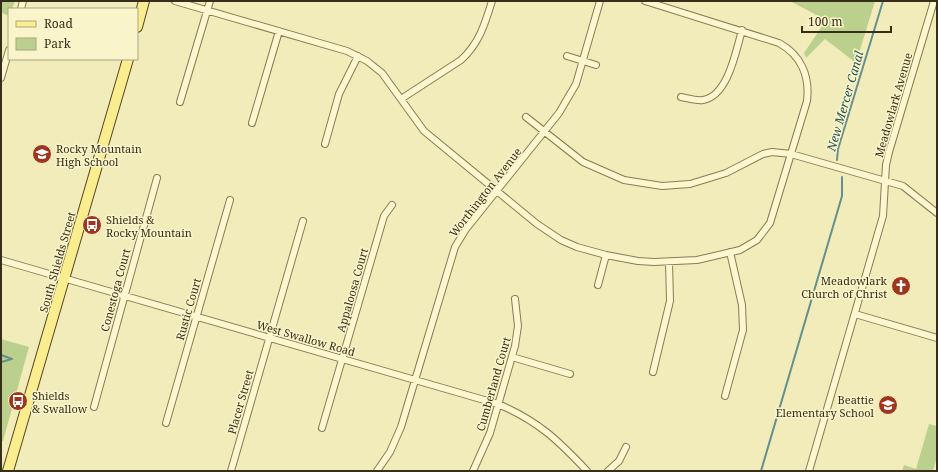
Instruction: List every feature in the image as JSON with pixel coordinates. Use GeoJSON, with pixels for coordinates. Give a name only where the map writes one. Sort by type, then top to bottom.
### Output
{"type":"FeatureCollection","features":[{"type":"Feature","properties":{"kind":"main road"},"geometry":{"type":"LineString","coordinates":[[138,23],[144,1]]}},
{"type":"Feature","properties":{"kind":"main road","name":"South Shields Street"},"geometry":{"type":"LineString","coordinates":[[8,471],[128,60]]}},
{"type":"Feature","properties":{"kind":"street"},"geometry":{"type":"LineString","coordinates":[[175,1],[279,31],[358,56],[382,74],[424,131],[548,232],[577,247],[606,255],[638,261],[669,262],[697,260],[730,252],[750,245],[757,240],[770,223],[807,101],[808,85],[804,69],[797,58],[783,46],[742,30],[645,1]]}},
{"type":"Feature","properties":{"kind":"street"},"geometry":{"type":"LineString","coordinates":[[180,102],[210,1]]}},
{"type":"Feature","properties":{"kind":"street"},"geometry":{"type":"LineString","coordinates":[[401,99],[461,60],[469,53],[482,34],[492,1]]}},
{"type":"Feature","properties":{"kind":"street","name":"Worthington Avenue"},"geometry":{"type":"LineString","coordinates":[[377,471],[396,438],[455,247],[466,229],[560,113],[570,95],[583,61],[600,1]]}},
{"type":"Feature","properties":{"kind":"street","name":"Meadowlark Avenue"},"geometry":{"type":"LineString","coordinates":[[809,471],[883,216],[885,181],[889,152],[934,1]]}},
{"type":"Feature","properties":{"kind":"street"},"geometry":{"type":"LineString","coordinates":[[681,97],[702,100],[721,89],[729,73],[742,30]]}},
{"type":"Feature","properties":{"kind":"street"},"geometry":{"type":"LineString","coordinates":[[252,123],[279,31]]}},
{"type":"Feature","properties":{"kind":"street"},"geometry":{"type":"LineString","coordinates":[[1,78],[8,54]]}},
{"type":"Feature","properties":{"kind":"street"},"geometry":{"type":"LineString","coordinates":[[325,144],[341,89],[358,56]]}},
{"type":"Feature","properties":{"kind":"street"},"geometry":{"type":"LineString","coordinates":[[567,56],[596,65]]}},
{"type":"Feature","properties":{"kind":"street"},"geometry":{"type":"LineString","coordinates":[[526,117],[566,150],[597,169],[624,180],[647,185],[675,186],[690,184],[726,173],[763,154],[772,152],[791,154],[903,186],[937,213]]}},
{"type":"Feature","properties":{"kind":"street","name":"Conestoga Court"},"geometry":{"type":"LineString","coordinates":[[94,408],[156,178]]}},
{"type":"Feature","properties":{"kind":"street","name":"Rustic Court"},"geometry":{"type":"LineString","coordinates":[[166,423],[230,200]]}},
{"type":"Feature","properties":{"kind":"street","name":"Appaloosa Court"},"geometry":{"type":"LineString","coordinates":[[322,428],[384,216],[392,206]]}},
{"type":"Feature","properties":{"kind":"street","name":"Placer Street"},"geometry":{"type":"LineString","coordinates":[[231,471],[303,221]]}},
{"type":"Feature","properties":{"kind":"street"},"geometry":{"type":"LineString","coordinates":[[725,396],[743,330],[742,305],[730,252]]}},
{"type":"Feature","properties":{"kind":"street"},"geometry":{"type":"LineString","coordinates":[[598,285],[606,255]]}},
{"type":"Feature","properties":{"kind":"street","name":"West Swallow Road"},"geometry":{"type":"LineString","coordinates":[[1,260],[498,404],[516,412],[542,427],[587,471]]}},
{"type":"Feature","properties":{"kind":"street"},"geometry":{"type":"LineString","coordinates":[[653,372],[670,301],[669,262]]}},
{"type":"Feature","properties":{"kind":"street","name":"Cumberland Court"},"geometry":{"type":"LineString","coordinates":[[472,471],[484,448],[512,357],[518,326],[515,299]]}},
{"type":"Feature","properties":{"kind":"street"},"geometry":{"type":"LineString","coordinates":[[855,314],[937,338]]}},
{"type":"Feature","properties":{"kind":"street"},"geometry":{"type":"LineString","coordinates":[[512,357],[570,374]]}},
{"type":"Feature","properties":{"kind":"street"},"geometry":{"type":"LineString","coordinates":[[608,471],[619,461],[626,447]]}},
{"type":"Feature","properties":{"kind":"green space"},"geometry":{"type":"Polygon","coordinates":[[[1,1],[15,1],[12,8],[8,8],[8,16],[2,13],[1,17],[1,1]]]}},
{"type":"Feature","properties":{"kind":"green space"},"geometry":{"type":"Polygon","coordinates":[[[790,1],[875,1],[856,63],[825,39],[806,58],[804,53],[826,20],[790,1]]]}},
{"type":"Feature","properties":{"kind":"green space"},"geometry":{"type":"Polygon","coordinates":[[[1,339],[29,347],[3,441],[1,442],[1,339]]]}},
{"type":"Feature","properties":{"kind":"green space"},"geometry":{"type":"Polygon","coordinates":[[[929,424],[937,426],[937,457],[933,471],[902,471],[904,465],[916,469],[929,424]]]}},
{"type":"Feature","properties":{"kind":"waterway","name":"New Mercer Canal"},"geometry":{"type":"LineString","coordinates":[[837,160],[838,149],[883,1]]}},
{"type":"Feature","properties":{"kind":"waterway","name":"New Mercer Canal"},"geometry":{"type":"LineString","coordinates":[[761,471],[842,196],[842,177]]}},
{"type":"Feature","properties":{"kind":"waterway"},"geometry":{"type":"LineString","coordinates":[[1,355],[12,359],[1,362]]}},
{"type":"Feature","properties":{"kind":"place","name":"Rocky Mountain High School"},"geometry":{"type":"Point","coordinates":[42,154]}},
{"type":"Feature","properties":{"kind":"place","name":"Shields & Rocky Mountain"},"geometry":{"type":"Point","coordinates":[92,225]}},
{"type":"Feature","properties":{"kind":"place","name":"Meadowlark Church of Christ"},"geometry":{"type":"Point","coordinates":[901,286]}},
{"type":"Feature","properties":{"kind":"place","name":"Shields & Swallow"},"geometry":{"type":"Point","coordinates":[18,401]}},
{"type":"Feature","properties":{"kind":"place","name":"Beattie Elementary School"},"geometry":{"type":"Point","coordinates":[888,405]}}]}
